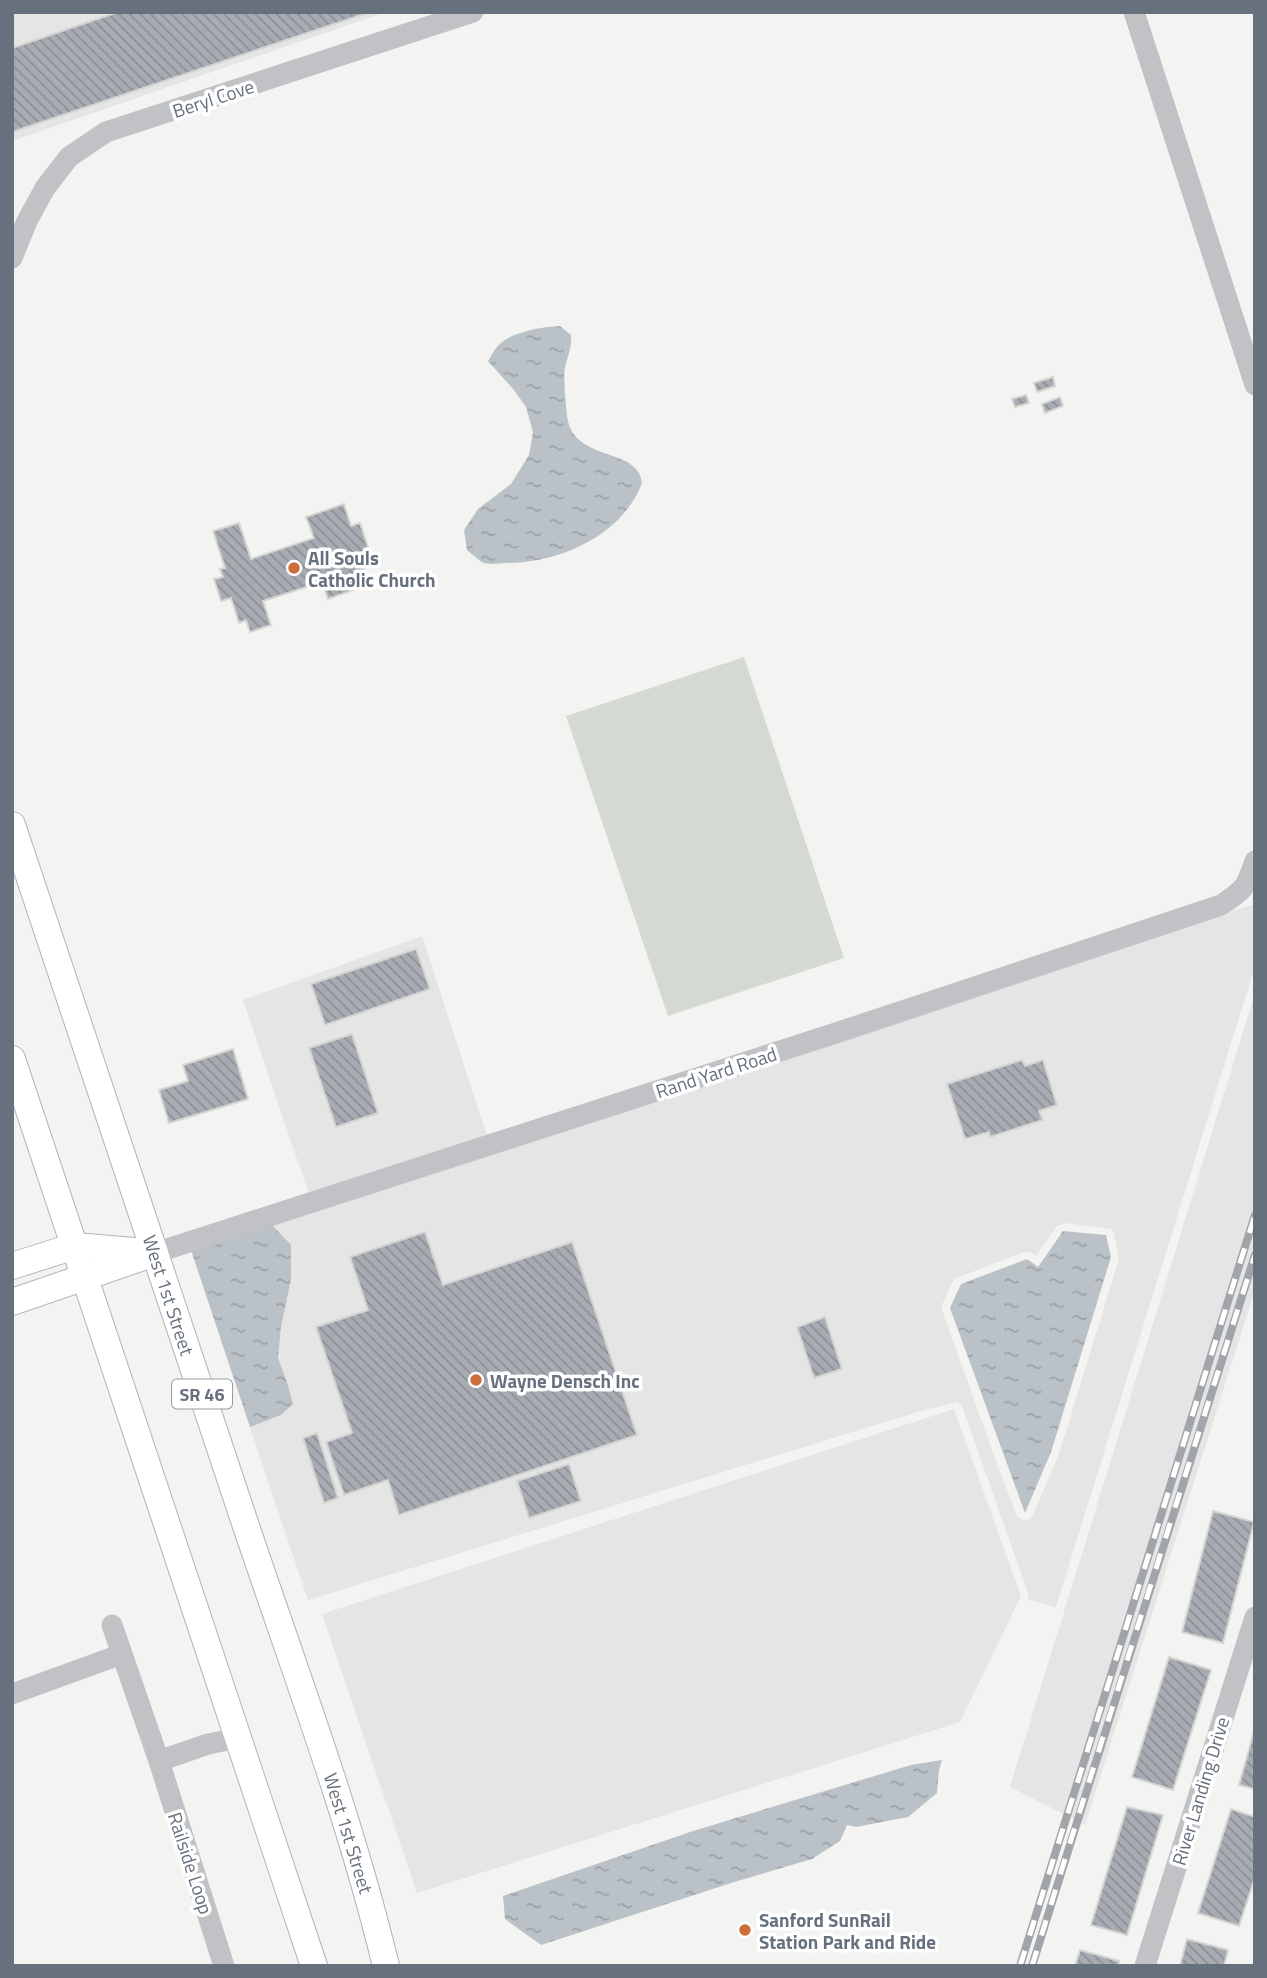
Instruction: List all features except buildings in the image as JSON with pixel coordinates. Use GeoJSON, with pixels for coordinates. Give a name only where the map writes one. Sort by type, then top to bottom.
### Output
{"type":"FeatureCollection","features":[{"type":"Feature","properties":{"kind":"main road","name":"West 1st Street"},"geometry":{"type":"LineString","coordinates":[[12,825],[339,1798],[386,1966]]}},
{"type":"Feature","properties":{"kind":"main road"},"geometry":{"type":"LineString","coordinates":[[12,1059],[314,1966]]}},
{"type":"Feature","properties":{"kind":"main road"},"geometry":{"type":"LineString","coordinates":[[12,1266],[75,1246],[155,1253]]}},
{"type":"Feature","properties":{"kind":"main road"},"geometry":{"type":"LineString","coordinates":[[12,1302],[155,1253]]}},
{"type":"Feature","properties":{"kind":"street","name":"Beryl Cove"},"geometry":{"type":"LineString","coordinates":[[12,258],[27,221],[45,188],[69,157],[106,132],[473,12]]}},
{"type":"Feature","properties":{"kind":"street"},"geometry":{"type":"LineString","coordinates":[[1134,12],[1255,385]]}},
{"type":"Feature","properties":{"kind":"street","name":"Rand Yard Road"},"geometry":{"type":"LineString","coordinates":[[155,1253],[828,1036],[1221,905],[1241,892],[1255,861]]}},
{"type":"Feature","properties":{"kind":"street","name":"River Landing Drive"},"geometry":{"type":"LineString","coordinates":[[1146,1966],[1255,1616]]}},
{"type":"Feature","properties":{"kind":"street","name":"Railside Loop"},"geometry":{"type":"LineString","coordinates":[[112,1625],[159,1761],[224,1966]]}},
{"type":"Feature","properties":{"kind":"street"},"geometry":{"type":"LineString","coordinates":[[12,1694],[122,1654]]}},
{"type":"Feature","properties":{"kind":"street"},"geometry":{"type":"LineString","coordinates":[[159,1761],[208,1744],[238,1738]]}},
{"type":"Feature","properties":{"kind":"shaded area"},"geometry":{"type":"Polygon","coordinates":[[[12,12],[386,12],[12,141],[12,12]]]}},
{"type":"Feature","properties":{"kind":"shaded area"},"geometry":{"type":"Polygon","coordinates":[[[744,657],[844,958],[668,1016],[566,716],[744,657]]]}},
{"type":"Feature","properties":{"kind":"shaded area"},"geometry":{"type":"Polygon","coordinates":[[[1255,904],[1255,966],[1056,1607],[1028,1600],[1028,1593],[962,1406],[957,1402],[308,1600],[250,1427],[281,1415],[287,1382],[278,1358],[281,1327],[271,1224],[314,1209],[243,1000],[422,936],[492,1151],[1115,947],[1255,904]],[[1064,1223],[1056,1227],[1036,1256],[1024,1252],[954,1279],[942,1305],[996,1461],[1017,1516],[1023,1520],[1032,1517],[1059,1454],[1119,1259],[1112,1229],[1064,1223]]]}},
{"type":"Feature","properties":{"kind":"shaded area"},"geometry":{"type":"Polygon","coordinates":[[[1255,993],[1255,1290],[1085,1825],[1010,1787],[1255,993]]]}},
{"type":"Feature","properties":{"kind":"shaded area"},"geometry":{"type":"Polygon","coordinates":[[[954,1409],[1021,1596],[960,1722],[417,1893],[322,1614],[954,1409]]]}},
{"type":"Feature","properties":{"kind":"water"},"geometry":{"type":"Polygon","coordinates":[[[560,326],[571,335],[564,378],[567,416],[573,433],[591,447],[633,466],[640,474],[642,483],[633,502],[620,518],[586,543],[547,558],[526,562],[484,563],[467,550],[464,530],[478,509],[511,484],[529,455],[533,432],[526,407],[488,361],[502,342],[517,334],[560,326]]]}},
{"type":"Feature","properties":{"kind":"water"},"geometry":{"type":"Polygon","coordinates":[[[271,1224],[291,1245],[291,1279],[278,1358],[293,1404],[281,1415],[250,1427],[191,1250],[271,1224]]]}},
{"type":"Feature","properties":{"kind":"water"},"geometry":{"type":"Polygon","coordinates":[[[1063,1231],[1106,1235],[1111,1257],[1051,1452],[1025,1513],[950,1308],[961,1284],[1027,1259],[1038,1267],[1063,1231]]]}},
{"type":"Feature","properties":{"kind":"water"},"geometry":{"type":"Polygon","coordinates":[[[942,1760],[937,1793],[908,1817],[856,1827],[847,1825],[840,1841],[812,1859],[541,1945],[505,1919],[503,1896],[693,1831],[911,1765],[942,1760]]]}},
{"type":"Feature","properties":{"kind":"railway"},"geometry":{"type":"LineString","coordinates":[[1020,1966],[1255,1215]]}},
{"type":"Feature","properties":{"kind":"railway"},"geometry":{"type":"LineString","coordinates":[[1032,1966],[1255,1255]]}},
{"type":"Feature","properties":{"kind":"place","name":"All Souls Catholic Church"},"geometry":{"type":"Point","coordinates":[294,568]}},
{"type":"Feature","properties":{"kind":"place","name":"Wayne Densch Inc"},"geometry":{"type":"Point","coordinates":[476,1380]}},
{"type":"Feature","properties":{"kind":"place","name":"Sanford SunRail Station Park and Ride"},"geometry":{"type":"Point","coordinates":[745,1930]}}]}
